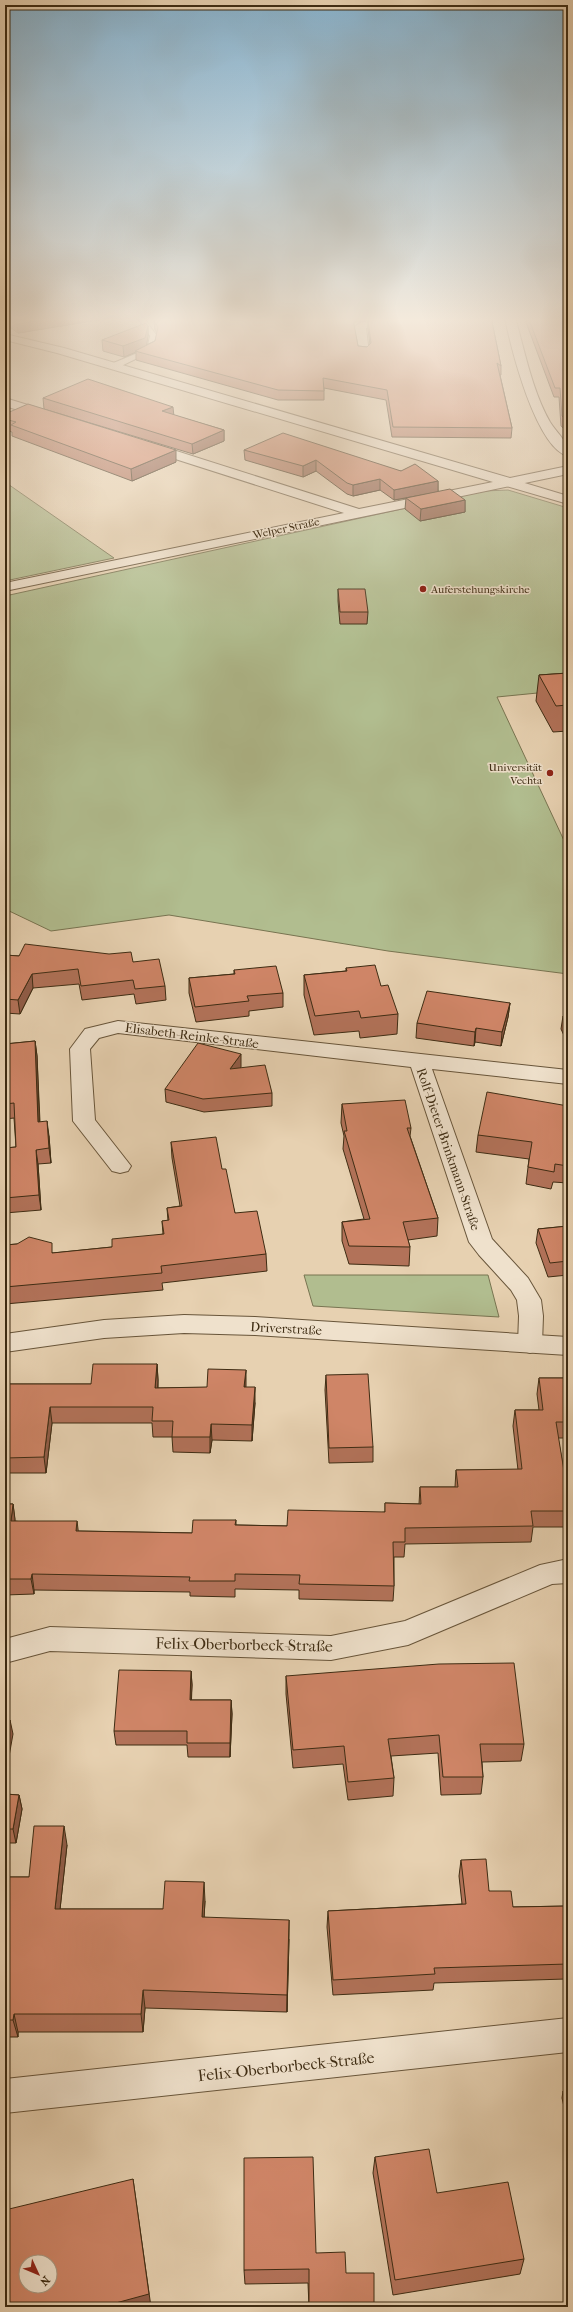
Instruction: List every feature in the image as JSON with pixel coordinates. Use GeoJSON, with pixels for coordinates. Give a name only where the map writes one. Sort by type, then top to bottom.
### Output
{"type":"FeatureCollection","features":[{"type":"Feature","properties":{"kind":"street"},"geometry":{"type":"LineString","coordinates":[[314,425],[568,500]]}},
{"type":"Feature","properties":{"kind":"street"},"geometry":{"type":"LineString","coordinates":[[547,425],[558,442],[568,452]]}},
{"type":"Feature","properties":{"kind":"street"},"geometry":{"type":"LineString","coordinates":[[134,442],[340,506],[356,513]]}},
{"type":"Feature","properties":{"kind":"street","name":"Welper Straße"},"geometry":{"type":"LineString","coordinates":[[5,587],[568,470]]}},
{"type":"Feature","properties":{"kind":"street","name":"Elisabeth-Reinke-Straße"},"geometry":{"type":"LineString","coordinates":[[120,1166],[84,1121],[80,1049],[92,1032],[118,1026],[419,1061]]}},
{"type":"Feature","properties":{"kind":"street","name":"Rolf-Dieter-Brinkmann-Straße"},"geometry":{"type":"LineString","coordinates":[[530,1344],[529,1300],[516,1277],[493,1258],[481,1242],[419,1061],[568,1077]]}},
{"type":"Feature","properties":{"kind":"street","name":"Driverstraße"},"geometry":{"type":"LineString","coordinates":[[5,1344],[104,1329],[184,1324],[255,1326],[568,1346]]}},
{"type":"Feature","properties":{"kind":"street","name":"Felix-Oberborbeck-Straße"},"geometry":{"type":"LineString","coordinates":[[5,1651],[50,1639],[331,1648],[408,1633],[550,1573],[568,1571]]}},
{"type":"Feature","properties":{"kind":"street","name":"Felix-Oberborbeck-Straße"},"geometry":{"type":"LineString","coordinates":[[5,2096],[568,2035]]}},
{"type":"Feature","properties":{"kind":"green space"},"geometry":{"type":"Polygon","coordinates":[[[5,482],[114,558],[5,581],[5,482]]]}},
{"type":"Feature","properties":{"kind":"green space"},"geometry":{"type":"Polygon","coordinates":[[[508,490],[568,508],[568,690],[497,697],[568,849],[568,974],[388,951],[169,915],[51,931],[5,909],[5,596],[484,491],[508,490]]]}},
{"type":"Feature","properties":{"kind":"green space"},"geometry":{"type":"Polygon","coordinates":[[[304,1275],[488,1275],[499,1317],[313,1306],[304,1275]]]}},
{"type":"Feature","properties":{"kind":"building"},"geometry":{"type":"Polygon","coordinates":[[[11,425],[95,425],[176,450],[131,469],[11,425]]]}},
{"type":"Feature","properties":{"kind":"building"},"geometry":{"type":"Polygon","coordinates":[[[130,425],[207,425],[224,430],[192,444],[130,425]]]}},
{"type":"Feature","properties":{"kind":"building"},"geometry":{"type":"Polygon","coordinates":[[[393,425],[511,425],[512,428],[393,427],[393,425]]]}},
{"type":"Feature","properties":{"kind":"building"},"geometry":{"type":"Polygon","coordinates":[[[283,433],[401,471],[415,464],[438,481],[394,490],[380,479],[353,485],[347,483],[316,460],[303,466],[244,450],[283,433]]]}},
{"type":"Feature","properties":{"kind":"building"},"geometry":{"type":"Polygon","coordinates":[[[450,489],[465,500],[421,509],[406,498],[450,489]]]}},
{"type":"Feature","properties":{"kind":"building"},"geometry":{"type":"Polygon","coordinates":[[[338,589],[365,589],[368,612],[340,612],[338,589]]]}},
{"type":"Feature","properties":{"kind":"building"},"geometry":{"type":"Polygon","coordinates":[[[568,673],[568,705],[556,706],[539,675],[568,673]]]}},
{"type":"Feature","properties":{"kind":"building"},"geometry":{"type":"Polygon","coordinates":[[[25,944],[109,954],[131,952],[133,962],[159,959],[165,986],[135,989],[133,980],[81,986],[78,969],[32,974],[18,1000],[5,999],[5,955],[19,956],[25,944]]]}},
{"type":"Feature","properties":{"kind":"building"},"geometry":{"type":"Polygon","coordinates":[[[375,965],[381,986],[388,985],[398,1014],[361,1018],[359,1011],[315,1016],[304,975],[347,971],[346,968],[375,965]]]}},
{"type":"Feature","properties":{"kind":"building"},"geometry":{"type":"Polygon","coordinates":[[[276,966],[283,993],[247,996],[249,1001],[195,1007],[189,978],[235,974],[234,970],[276,966]]]}},
{"type":"Feature","properties":{"kind":"building"},"geometry":{"type":"Polygon","coordinates":[[[427,991],[510,1003],[502,1032],[476,1028],[475,1032],[417,1023],[427,991]]]}},
{"type":"Feature","properties":{"kind":"building"},"geometry":{"type":"Polygon","coordinates":[[[568,1015],[568,1026],[563,1016],[568,1015]]]}},
{"type":"Feature","properties":{"kind":"building"},"geometry":{"type":"Polygon","coordinates":[[[35,1041],[38,1122],[47,1121],[49,1148],[36,1150],[39,1195],[5,1198],[5,1148],[16,1147],[14,1103],[5,1104],[5,1044],[35,1041]]]}},
{"type":"Feature","properties":{"kind":"building"},"geometry":{"type":"Polygon","coordinates":[[[198,1043],[241,1054],[230,1069],[265,1065],[272,1093],[203,1099],[165,1089],[198,1043]]]}},
{"type":"Feature","properties":{"kind":"building"},"geometry":{"type":"Polygon","coordinates":[[[487,1092],[568,1106],[568,1166],[555,1164],[554,1172],[528,1167],[532,1142],[478,1135],[487,1092]]]}},
{"type":"Feature","properties":{"kind":"building"},"geometry":{"type":"Polygon","coordinates":[[[405,1100],[411,1128],[407,1128],[438,1218],[403,1222],[410,1247],[349,1246],[342,1222],[370,1219],[344,1131],[347,1131],[342,1104],[405,1100]]]}},
{"type":"Feature","properties":{"kind":"building"},"geometry":{"type":"Polygon","coordinates":[[[216,1137],[222,1169],[226,1169],[235,1213],[257,1211],[266,1254],[161,1266],[162,1273],[5,1287],[5,1245],[17,1244],[29,1237],[52,1243],[52,1253],[112,1247],[112,1239],[164,1234],[162,1221],[169,1220],[167,1208],[182,1206],[171,1142],[216,1137]]]}},
{"type":"Feature","properties":{"kind":"building"},"geometry":{"type":"Polygon","coordinates":[[[568,1226],[568,1261],[550,1263],[538,1229],[568,1226]]]}},
{"type":"Feature","properties":{"kind":"building"},"geometry":{"type":"Polygon","coordinates":[[[93,1364],[157,1364],[155,1388],[207,1387],[208,1369],[246,1370],[244,1387],[255,1387],[252,1425],[211,1424],[210,1437],[172,1437],[173,1421],[152,1421],[153,1407],[50,1407],[44,1457],[5,1458],[5,1384],[91,1384],[93,1364]]]}},
{"type":"Feature","properties":{"kind":"building"},"geometry":{"type":"Polygon","coordinates":[[[368,1374],[373,1447],[329,1448],[326,1375],[368,1374]]]}},
{"type":"Feature","properties":{"kind":"building"},"geometry":{"type":"Polygon","coordinates":[[[539,1378],[568,1378],[568,1422],[556,1422],[564,1471],[568,1471],[568,1511],[531,1511],[533,1526],[405,1528],[405,1542],[393,1542],[394,1586],[299,1584],[300,1575],[235,1574],[235,1581],[189,1581],[190,1577],[32,1574],[31,1579],[5,1579],[5,1504],[13,1504],[11,1521],[77,1521],[76,1531],[192,1533],[193,1520],[236,1520],[235,1525],[287,1526],[288,1510],[385,1512],[385,1503],[421,1504],[420,1487],[458,1487],[456,1470],[522,1469],[515,1410],[543,1410],[539,1378]]]}},
{"type":"Feature","properties":{"kind":"building"},"geometry":{"type":"Polygon","coordinates":[[[514,1663],[524,1744],[480,1744],[483,1777],[443,1777],[439,1735],[388,1739],[394,1778],[348,1782],[344,1746],[293,1750],[286,1676],[439,1664],[514,1663]]]}},
{"type":"Feature","properties":{"kind":"building"},"geometry":{"type":"Polygon","coordinates":[[[119,1670],[191,1671],[190,1700],[231,1700],[230,1743],[187,1743],[187,1731],[114,1731],[119,1670]]]}},
{"type":"Feature","properties":{"kind":"building"},"geometry":{"type":"Polygon","coordinates":[[[5,1720],[10,1720],[5,1749],[5,1720]]]}},
{"type":"Feature","properties":{"kind":"building"},"geometry":{"type":"Polygon","coordinates":[[[5,1794],[19,1795],[13,1829],[5,1829],[5,1794]]]}},
{"type":"Feature","properties":{"kind":"building"},"geometry":{"type":"Polygon","coordinates":[[[34,1826],[64,1826],[55,1909],[163,1909],[165,1881],[204,1882],[202,1917],[289,1920],[287,1995],[143,1990],[141,2014],[14,2014],[13,2020],[5,2020],[5,1877],[29,1877],[34,1826]]]}},
{"type":"Feature","properties":{"kind":"building"},"geometry":{"type":"Polygon","coordinates":[[[486,1859],[489,1891],[511,1891],[513,1907],[568,1906],[568,1934],[565,1934],[568,1964],[434,1968],[435,1974],[333,1980],[328,1911],[466,1904],[461,1860],[486,1859]]]}},
{"type":"Feature","properties":{"kind":"building"},"geometry":{"type":"Polygon","coordinates":[[[563,2091],[568,2091],[568,2111],[563,2091]]]}},
{"type":"Feature","properties":{"kind":"building"},"geometry":{"type":"Polygon","coordinates":[[[429,2149],[437,2193],[508,2182],[524,2259],[395,2280],[375,2157],[429,2149]]]}},
{"type":"Feature","properties":{"kind":"building"},"geometry":{"type":"Polygon","coordinates":[[[313,2157],[316,2253],[345,2252],[346,2273],[374,2273],[374,2307],[309,2307],[309,2269],[244,2270],[244,2158],[313,2157]]]}},
{"type":"Feature","properties":{"kind":"building"},"geometry":{"type":"Polygon","coordinates":[[[133,2179],[149,2294],[101,2307],[5,2307],[5,2210],[133,2179]]]}},
{"type":"Feature","properties":{"kind":"place","name":"Auferstehungskirche"},"geometry":{"type":"Point","coordinates":[423,589]}},
{"type":"Feature","properties":{"kind":"place","name":"Universität Vechta"},"geometry":{"type":"Point","coordinates":[550,773]}}]}
